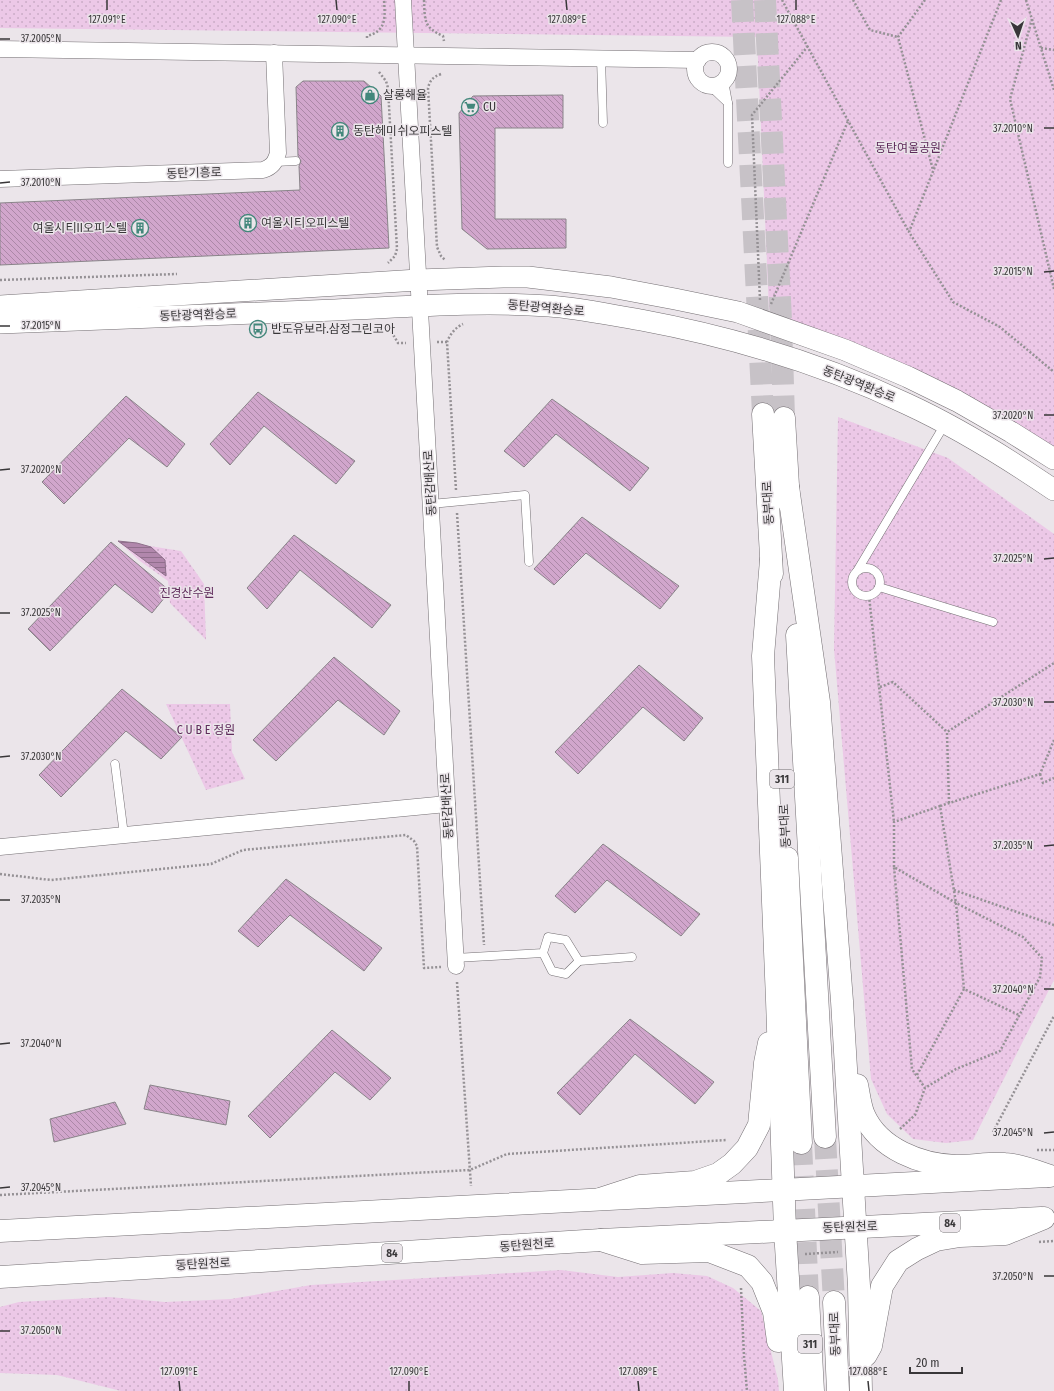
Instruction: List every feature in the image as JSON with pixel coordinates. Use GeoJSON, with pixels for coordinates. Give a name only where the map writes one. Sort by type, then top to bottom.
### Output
{"type":"FeatureCollection","features":[{"type":"Feature","properties":{"kind":"main road","name":"동부대로"},"geometry":{"type":"LineString","coordinates":[[801,1143],[771,560],[774,416],[788,488],[825,1137]]}},
{"type":"Feature","properties":{"kind":"main road"},"geometry":{"type":"LineString","coordinates":[[788,488],[819,702],[842,1001],[857,1251],[861,1391]]}},
{"type":"Feature","properties":{"kind":"main road"},"geometry":{"type":"LineString","coordinates":[[771,560],[763,656],[783,1189],[794,1382]]}},
{"type":"Feature","properties":{"kind":"main road"},"geometry":{"type":"LineString","coordinates":[[600,1199],[640,1186],[695,1182],[718,1174],[732,1164],[747,1148],[759,1125],[765,1063],[777,1000]]}},
{"type":"Feature","properties":{"kind":"main road"},"geometry":{"type":"LineString","coordinates":[[842,1001],[857,1086],[864,1114],[876,1133],[885,1141],[898,1150],[924,1162],[956,1166],[1007,1164],[1052,1176]]}},
{"type":"Feature","properties":{"kind":"main road"},"geometry":{"type":"LineString","coordinates":[[0,1231],[1052,1176]]}},
{"type":"Feature","properties":{"kind":"main road"},"geometry":{"type":"LineString","coordinates":[[861,1364],[871,1346],[882,1286],[898,1261],[917,1249],[936,1240],[960,1236],[1005,1234],[1049,1218]]}},
{"type":"Feature","properties":{"kind":"main road","name":"동탄원천로"},"geometry":{"type":"LineString","coordinates":[[0,1277],[601,1240],[1049,1218]]}},
{"type":"Feature","properties":{"kind":"main road"},"geometry":{"type":"LineString","coordinates":[[601,1240],[642,1253],[710,1251],[748,1266],[762,1282],[774,1312],[780,1351],[794,1382]]}},
{"type":"Feature","properties":{"kind":"main road","name":"동부대로"},"geometry":{"type":"LineString","coordinates":[[808,1297],[813,1391]]}},
{"type":"Feature","properties":{"kind":"main road","name":"동부대로"},"geometry":{"type":"LineString","coordinates":[[834,1302],[838,1391]]}},
{"type":"Feature","properties":{"kind":"street","name":"동탄감배산로"},"geometry":{"type":"LineString","coordinates":[[403,0],[455,962]]}},
{"type":"Feature","properties":{"kind":"street"},"geometry":{"type":"LineString","coordinates":[[0,49],[406,54],[698,60]]}},
{"type":"Feature","properties":{"kind":"street"},"geometry":{"type":"LineString","coordinates":[[274,53],[278,153],[275,162]]}},
{"type":"Feature","properties":{"kind":"street"},"geometry":{"type":"LineString","coordinates":[[707,53],[718,54],[723,57],[728,66],[727,76],[717,83],[705,85],[696,77],[695,65],[702,56],[707,53]]}},
{"type":"Feature","properties":{"kind":"street","name":"동탄기흥로"},"geometry":{"type":"LineString","coordinates":[[0,179],[262,170],[271,167],[275,162]]}},
{"type":"Feature","properties":{"kind":"street","name":"동탄광역환승로"},"geometry":{"type":"LineString","coordinates":[[0,306],[418,280],[504,277],[557,280],[625,290],[738,312],[845,350],[908,377],[957,401],[1054,459]]}},
{"type":"Feature","properties":{"kind":"street","name":"동탄광역환승로"},"geometry":{"type":"LineString","coordinates":[[0,323],[483,304],[551,306],[605,314],[705,333],[750,345],[839,375],[908,404],[946,424],[1004,456],[1054,490]]}},
{"type":"Feature","properties":{"kind":"street"},"geometry":{"type":"LineString","coordinates":[[0,847],[447,804]]}},
{"type":"Feature","properties":{"kind":"lane"},"geometry":{"type":"LineString","coordinates":[[601,58],[603,123]]}},
{"type":"Feature","properties":{"kind":"lane"},"geometry":{"type":"LineString","coordinates":[[717,83],[728,103],[728,163]]}},
{"type":"Feature","properties":{"kind":"lane"},"geometry":{"type":"LineString","coordinates":[[717,83],[728,103]]}},
{"type":"Feature","properties":{"kind":"lane"},"geometry":{"type":"LineString","coordinates":[[275,162],[296,161]]}},
{"type":"Feature","properties":{"kind":"lane"},"geometry":{"type":"LineString","coordinates":[[857,571],[866,568],[874,570],[880,578],[879,587],[874,594],[861,594],[854,588],[853,579],[857,571],[946,424]]}},
{"type":"Feature","properties":{"kind":"lane"},"geometry":{"type":"LineString","coordinates":[[431,504],[525,495],[529,562]]}},
{"type":"Feature","properties":{"kind":"lane"},"geometry":{"type":"LineString","coordinates":[[879,587],[993,622]]}},
{"type":"Feature","properties":{"kind":"lane"},"geometry":{"type":"LineString","coordinates":[[115,764],[124,835]]}},
{"type":"Feature","properties":{"kind":"lane"},"geometry":{"type":"LineString","coordinates":[[579,961],[566,940],[548,937],[543,953],[552,971],[566,974],[579,961],[632,958]]}},
{"type":"Feature","properties":{"kind":"lane"},"geometry":{"type":"LineString","coordinates":[[455,962],[543,953]]}},
{"type":"Feature","properties":{"kind":"path"},"geometry":{"type":"LineString","coordinates":[[367,36],[373,34],[383,25],[385,19],[384,0]]}},
{"type":"Feature","properties":{"kind":"path"},"geometry":{"type":"LineString","coordinates":[[424,0],[426,24],[430,29],[443,36]]}},
{"type":"Feature","properties":{"kind":"path"},"geometry":{"type":"LineString","coordinates":[[782,0],[909,232],[953,302],[1000,327],[1054,372]]}},
{"type":"Feature","properties":{"kind":"path"},"geometry":{"type":"LineString","coordinates":[[853,0],[870,30],[898,37]]}},
{"type":"Feature","properties":{"kind":"path"},"geometry":{"type":"LineString","coordinates":[[898,37],[925,0]]}},
{"type":"Feature","properties":{"kind":"path"},"geometry":{"type":"LineString","coordinates":[[909,232],[1001,0]]}},
{"type":"Feature","properties":{"kind":"path"},"geometry":{"type":"LineString","coordinates":[[1026,0],[1054,90]]}},
{"type":"Feature","properties":{"kind":"path"},"geometry":{"type":"LineString","coordinates":[[1032,19],[1010,99],[1054,289]]}},
{"type":"Feature","properties":{"kind":"path"},"geometry":{"type":"LineString","coordinates":[[898,37],[933,172]]}},
{"type":"Feature","properties":{"kind":"path"},"geometry":{"type":"LineString","coordinates":[[761,306],[752,115],[808,46]]}},
{"type":"Feature","properties":{"kind":"path"},"geometry":{"type":"LineString","coordinates":[[1041,48],[1054,50]]}},
{"type":"Feature","properties":{"kind":"path"},"geometry":{"type":"LineString","coordinates":[[377,70],[386,81],[388,88],[397,249],[395,256],[391,261],[383,266]]}},
{"type":"Feature","properties":{"kind":"path"},"geometry":{"type":"LineString","coordinates":[[768,309],[848,120]]}},
{"type":"Feature","properties":{"kind":"path"},"geometry":{"type":"LineString","coordinates":[[0,280],[182,274]]}},
{"type":"Feature","properties":{"kind":"path"},"geometry":{"type":"LineString","coordinates":[[456,494],[447,342],[449,337],[462,324],[469,324]]}},
{"type":"Feature","properties":{"kind":"path"},"geometry":{"type":"LineString","coordinates":[[457,509],[484,948]]}},
{"type":"Feature","properties":{"kind":"path"},"geometry":{"type":"LineString","coordinates":[[869,595],[894,822],[894,866],[912,1068],[925,1088]]}},
{"type":"Feature","properties":{"kind":"path"},"geometry":{"type":"LineString","coordinates":[[947,732],[1054,663]]}},
{"type":"Feature","properties":{"kind":"path"},"geometry":{"type":"LineString","coordinates":[[880,687],[893,682],[947,732],[949,803]]}},
{"type":"Feature","properties":{"kind":"path"},"geometry":{"type":"LineString","coordinates":[[1054,740],[1040,774],[1043,783],[1054,778]]}},
{"type":"Feature","properties":{"kind":"path"},"geometry":{"type":"LineString","coordinates":[[894,822],[1040,774]]}},
{"type":"Feature","properties":{"kind":"path"},"geometry":{"type":"LineString","coordinates":[[917,1075],[964,989],[956,903],[940,806]]}},
{"type":"Feature","properties":{"kind":"path"},"geometry":{"type":"LineString","coordinates":[[0,874],[51,880],[211,864],[243,850],[406,835],[414,841],[417,846],[424,968],[455,962],[472,1191]]}},
{"type":"Feature","properties":{"kind":"path"},"geometry":{"type":"LineString","coordinates":[[894,866],[956,903],[1022,937],[1042,958],[1040,977],[1000,1051],[956,1069],[925,1088],[915,1115],[899,1130]]}},
{"type":"Feature","properties":{"kind":"path"},"geometry":{"type":"LineString","coordinates":[[954,890],[1054,925]]}},
{"type":"Feature","properties":{"kind":"path"},"geometry":{"type":"LineString","coordinates":[[964,989],[1019,1015]]}},
{"type":"Feature","properties":{"kind":"path"},"geometry":{"type":"LineString","coordinates":[[993,1132],[1054,1016]]}},
{"type":"Feature","properties":{"kind":"path"},"geometry":{"type":"LineString","coordinates":[[0,1195],[470,1170],[507,1154],[734,1139]]}},
{"type":"Feature","properties":{"kind":"path"},"geometry":{"type":"LineString","coordinates":[[1041,1242],[1054,1241]]}},
{"type":"Feature","properties":{"kind":"path"},"geometry":{"type":"LineString","coordinates":[[786,1255],[857,1251]]}},
{"type":"Feature","properties":{"kind":"path"},"geometry":{"type":"LineString","coordinates":[[741,1285],[747,1391]]}},
{"type":"Feature","properties":{"kind":"green space","name":"동탄여울공원"},"geometry":{"type":"Polygon","coordinates":[[[0,0],[1054,0],[1054,448],[1010,420],[769,309],[757,37],[0,28],[0,0]]]}},
{"type":"Feature","properties":{"kind":"green space"},"geometry":{"type":"Polygon","coordinates":[[[838,417],[948,458],[1054,534],[1054,980],[973,1140],[946,1143],[913,1139],[887,1114],[871,1079],[834,649],[838,417]]]}},
{"type":"Feature","properties":{"kind":"green space","name":"진경산수원"},"geometry":{"type":"Polygon","coordinates":[[[118,541],[181,551],[204,584],[206,640],[170,603],[168,581],[140,561],[118,541]]]}},
{"type":"Feature","properties":{"kind":"green space","name":"C U B E 정원"},"geometry":{"type":"Polygon","coordinates":[[[166,704],[230,704],[232,752],[245,779],[206,790],[166,704]]]}},
{"type":"Feature","properties":{"kind":"green space"},"geometry":{"type":"Polygon","coordinates":[[[561,1270],[618,1277],[673,1273],[707,1276],[733,1288],[761,1311],[778,1380],[779,1391],[121,1391],[57,1375],[0,1373],[0,1307],[19,1302],[109,1297],[165,1302],[231,1299],[311,1285],[561,1270]]]}},
{"type":"Feature","properties":{"kind":"shaded area"},"geometry":{"type":"Polygon","coordinates":[[[118,541],[137,543],[151,547],[165,560],[166,576],[118,541]]]}},
{"type":"Feature","properties":{"kind":"building"},"geometry":{"type":"Polygon","coordinates":[[[303,81],[364,81],[381,96],[389,248],[0,265],[0,203],[300,190],[299,166],[301,161],[298,156],[296,87],[303,81]]]}},
{"type":"Feature","properties":{"kind":"building"},"geometry":{"type":"Polygon","coordinates":[[[563,95],[563,128],[495,128],[495,219],[566,219],[566,248],[487,249],[462,229],[459,113],[473,96],[563,95]]]}},
{"type":"Feature","properties":{"kind":"building"},"geometry":{"type":"Polygon","coordinates":[[[258,392],[355,461],[336,484],[264,426],[230,465],[210,444],[258,392]]]}},
{"type":"Feature","properties":{"kind":"building"},"geometry":{"type":"Polygon","coordinates":[[[126,396],[185,444],[167,467],[129,438],[64,504],[42,482],[126,396]]]}},
{"type":"Feature","properties":{"kind":"building"},"geometry":{"type":"Polygon","coordinates":[[[552,399],[649,468],[630,491],[556,434],[524,467],[504,451],[552,399]]]}},
{"type":"Feature","properties":{"kind":"building"},"geometry":{"type":"Polygon","coordinates":[[[582,517],[679,586],[660,609],[586,553],[554,585],[534,569],[582,517]]]}},
{"type":"Feature","properties":{"kind":"building"},"geometry":{"type":"Polygon","coordinates":[[[294,535],[391,605],[372,628],[300,570],[267,609],[247,588],[294,535]]]}},
{"type":"Feature","properties":{"kind":"building"},"geometry":{"type":"Polygon","coordinates":[[[111,542],[170,591],[152,613],[115,584],[50,651],[28,629],[111,542]]]}},
{"type":"Feature","properties":{"kind":"building"},"geometry":{"type":"Polygon","coordinates":[[[334,657],[400,711],[384,735],[338,700],[276,761],[253,740],[334,657]]]}},
{"type":"Feature","properties":{"kind":"building"},"geometry":{"type":"Polygon","coordinates":[[[639,665],[703,718],[684,741],[643,707],[578,774],[555,752],[639,665]]]}},
{"type":"Feature","properties":{"kind":"building"},"geometry":{"type":"Polygon","coordinates":[[[122,689],[182,737],[161,759],[126,731],[61,797],[39,775],[122,689]]]}},
{"type":"Feature","properties":{"kind":"building"},"geometry":{"type":"Polygon","coordinates":[[[603,844],[700,914],[681,936],[607,880],[575,913],[555,896],[603,844]]]}},
{"type":"Feature","properties":{"kind":"building"},"geometry":{"type":"Polygon","coordinates":[[[286,879],[382,948],[364,971],[290,915],[258,947],[238,931],[286,879]]]}},
{"type":"Feature","properties":{"kind":"building"},"geometry":{"type":"Polygon","coordinates":[[[630,1019],[714,1082],[695,1104],[635,1054],[580,1115],[557,1093],[630,1019]]]}},
{"type":"Feature","properties":{"kind":"building"},"geometry":{"type":"Polygon","coordinates":[[[332,1030],[391,1078],[370,1100],[335,1072],[270,1138],[248,1116],[332,1030]]]}},
{"type":"Feature","properties":{"kind":"building"},"geometry":{"type":"Polygon","coordinates":[[[150,1085],[230,1101],[226,1125],[144,1109],[150,1085]]]}},
{"type":"Feature","properties":{"kind":"building"},"geometry":{"type":"Polygon","coordinates":[[[115,1102],[126,1124],[54,1142],[50,1119],[115,1102]]]}},
{"type":"Feature","properties":{"kind":"tunnel"},"geometry":{"type":"LineString","coordinates":[[742,0],[763,414]]}},
{"type":"Feature","properties":{"kind":"tunnel"},"geometry":{"type":"LineString","coordinates":[[765,0],[781,320],[784,418]]}},
{"type":"Feature","properties":{"kind":"tunnel"},"geometry":{"type":"LineString","coordinates":[[825,1137],[834,1302]]}},
{"type":"Feature","properties":{"kind":"tunnel"},"geometry":{"type":"LineString","coordinates":[[801,1143],[808,1297]]}},
{"type":"Feature","properties":{"kind":"place","name":"살롱해율"},"geometry":{"type":"Point","coordinates":[370,95]}},
{"type":"Feature","properties":{"kind":"place","name":"CU"},"geometry":{"type":"Point","coordinates":[470,107]}},
{"type":"Feature","properties":{"kind":"place","name":"동탄헤미쉬오피스텔"},"geometry":{"type":"Point","coordinates":[340,131]}},
{"type":"Feature","properties":{"kind":"place","name":"여울시티오피스텔"},"geometry":{"type":"Point","coordinates":[248,223]}},
{"type":"Feature","properties":{"kind":"place","name":"여울시티II오피스텔"},"geometry":{"type":"Point","coordinates":[140,228]}},
{"type":"Feature","properties":{"kind":"place","name":"반도유보라.삼정그린코아"},"geometry":{"type":"Point","coordinates":[258,329]}}]}
